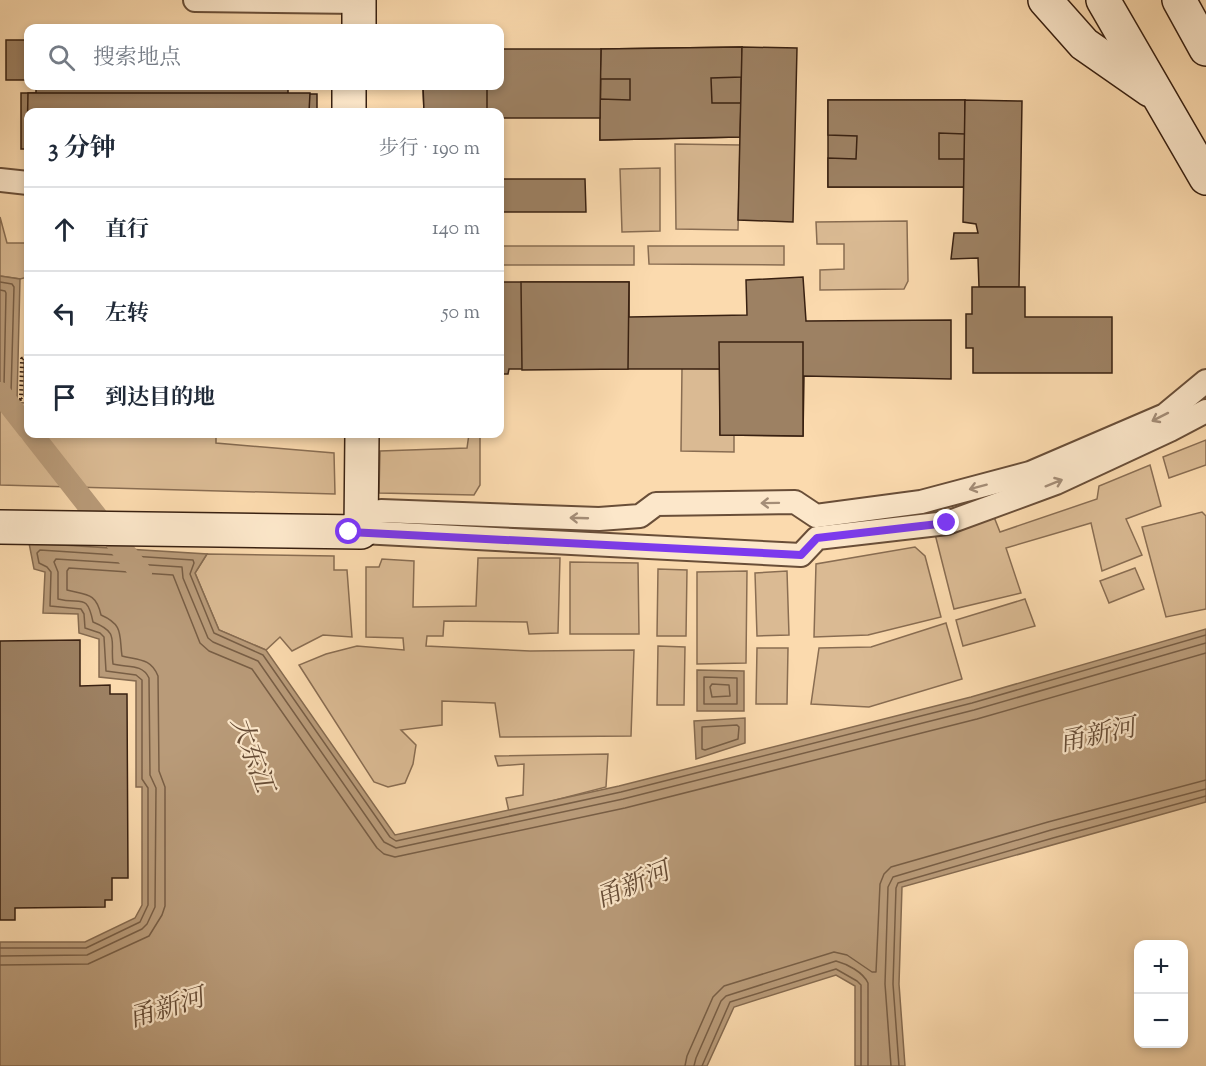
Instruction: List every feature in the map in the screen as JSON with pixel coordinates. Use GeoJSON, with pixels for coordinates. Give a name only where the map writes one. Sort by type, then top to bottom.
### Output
{"type":"FeatureCollection","features":[{"type":"Feature","properties":{"kind":"street"},"geometry":{"type":"LineString","coordinates":[[195,0],[354,10]]}},
{"type":"Feature","properties":{"kind":"street"},"geometry":{"type":"LineString","coordinates":[[1045,0],[1084,44],[1160,98]]}},
{"type":"Feature","properties":{"kind":"street"},"geometry":{"type":"LineString","coordinates":[[1103,0],[1206,178]]}},
{"type":"Feature","properties":{"kind":"street"},"geometry":{"type":"LineString","coordinates":[[1179,0],[1206,49]]}},
{"type":"Feature","properties":{"kind":"street"},"geometry":{"type":"LineString","coordinates":[[349,90],[349,108]]}},
{"type":"Feature","properties":{"kind":"street"},"geometry":{"type":"LineString","coordinates":[[360,90],[360,108]]}},
{"type":"Feature","properties":{"kind":"street"},"geometry":{"type":"LineString","coordinates":[[0,180],[24,183]]}},
{"type":"Feature","properties":{"kind":"street"},"geometry":{"type":"LineString","coordinates":[[0,527],[356,524],[381,511],[599,519],[640,516],[656,504],[795,502],[816,516],[921,502],[1030,474],[1165,415],[1206,381]]}},
{"type":"Feature","properties":{"kind":"street"},"geometry":{"type":"LineString","coordinates":[[0,506],[356,524],[801,555],[817,538],[947,523],[1056,483],[1206,411]]}},
{"type":"Feature","properties":{"kind":"street"},"geometry":{"type":"LineString","coordinates":[[350,438],[356,524]]}},
{"type":"Feature","properties":{"kind":"street"},"geometry":{"type":"LineString","coordinates":[[356,524],[362,438]]}},
{"type":"Feature","properties":{"kind":"path"},"geometry":{"type":"LineString","coordinates":[[24,358],[22,359],[21,399],[24,399]]}},
{"type":"Feature","properties":{"kind":"shaded area"},"geometry":{"type":"Polygon","coordinates":[[[675,144],[740,145],[738,230],[676,229],[675,144]]]}},
{"type":"Feature","properties":{"kind":"shaded area"},"geometry":{"type":"Polygon","coordinates":[[[660,168],[660,231],[622,232],[620,169],[660,168]]]}},
{"type":"Feature","properties":{"kind":"shaded area"},"geometry":{"type":"Polygon","coordinates":[[[0,217],[7,243],[24,243],[24,278],[0,276],[0,217]]]}},
{"type":"Feature","properties":{"kind":"shaded area"},"geometry":{"type":"Polygon","coordinates":[[[907,221],[908,281],[904,289],[820,290],[820,270],[844,269],[844,244],[817,244],[816,222],[907,221]]]}},
{"type":"Feature","properties":{"kind":"shaded area"},"geometry":{"type":"Polygon","coordinates":[[[504,246],[634,246],[634,265],[504,265],[504,246]]]}},
{"type":"Feature","properties":{"kind":"shaded area"},"geometry":{"type":"Polygon","coordinates":[[[648,246],[784,246],[784,265],[649,264],[648,246]]]}},
{"type":"Feature","properties":{"kind":"shaded area"},"geometry":{"type":"Polygon","coordinates":[[[682,368],[720,369],[734,435],[734,452],[681,451],[682,368]]]}},
{"type":"Feature","properties":{"kind":"shaded area"},"geometry":{"type":"Polygon","coordinates":[[[0,402],[24,403],[24,438],[216,438],[216,443],[334,453],[335,494],[0,485],[0,402]]]}},
{"type":"Feature","properties":{"kind":"shaded area"},"geometry":{"type":"Polygon","coordinates":[[[468,438],[480,438],[480,485],[474,495],[379,493],[380,451],[467,448],[468,438]]]}},
{"type":"Feature","properties":{"kind":"shaded area"},"geometry":{"type":"Polygon","coordinates":[[[1206,440],[1206,465],[1169,478],[1163,457],[1206,440]]]}},
{"type":"Feature","properties":{"kind":"shaded area"},"geometry":{"type":"Polygon","coordinates":[[[1150,465],[1161,506],[1126,519],[1142,555],[1102,571],[1091,523],[1006,548],[1021,593],[954,609],[935,534],[994,517],[1000,532],[1097,499],[1099,486],[1150,465]]]}},
{"type":"Feature","properties":{"kind":"shaded area"},"geometry":{"type":"Polygon","coordinates":[[[1202,512],[1206,516],[1206,609],[1166,617],[1142,527],[1202,512]]]}},
{"type":"Feature","properties":{"kind":"shaded area"},"geometry":{"type":"Polygon","coordinates":[[[915,547],[925,556],[941,617],[868,635],[814,637],[816,564],[915,547]]]}},
{"type":"Feature","properties":{"kind":"shaded area"},"geometry":{"type":"Polygon","coordinates":[[[207,554],[334,556],[334,570],[347,570],[352,637],[323,635],[292,651],[280,637],[266,650],[219,630],[195,573],[207,554]]]}},
{"type":"Feature","properties":{"kind":"shaded area"},"geometry":{"type":"Polygon","coordinates":[[[478,558],[560,558],[558,633],[529,634],[527,622],[444,621],[443,636],[427,636],[426,646],[530,651],[634,650],[631,736],[500,737],[495,703],[442,701],[442,725],[401,730],[416,745],[413,764],[405,783],[388,787],[374,782],[299,665],[326,654],[357,646],[404,650],[403,638],[366,637],[366,567],[379,567],[382,559],[414,561],[413,607],[476,606],[478,558]]]}},
{"type":"Feature","properties":{"kind":"shaded area"},"geometry":{"type":"Polygon","coordinates":[[[570,562],[638,563],[639,634],[570,634],[570,562]]]}},
{"type":"Feature","properties":{"kind":"shaded area"},"geometry":{"type":"Polygon","coordinates":[[[1135,568],[1144,589],[1109,603],[1100,581],[1135,568]]]}},
{"type":"Feature","properties":{"kind":"shaded area"},"geometry":{"type":"Polygon","coordinates":[[[658,569],[687,570],[686,636],[657,636],[658,569]]]}},
{"type":"Feature","properties":{"kind":"shaded area"},"geometry":{"type":"Polygon","coordinates":[[[747,571],[746,663],[697,664],[697,572],[747,571]]]}},
{"type":"Feature","properties":{"kind":"shaded area"},"geometry":{"type":"Polygon","coordinates":[[[787,571],[789,635],[757,636],[755,573],[787,571]]]}},
{"type":"Feature","properties":{"kind":"shaded area"},"geometry":{"type":"Polygon","coordinates":[[[1025,599],[1035,626],[963,646],[956,620],[1025,599]]]}},
{"type":"Feature","properties":{"kind":"shaded area"},"geometry":{"type":"Polygon","coordinates":[[[946,623],[962,679],[869,707],[811,704],[819,648],[871,647],[946,623]]]}},
{"type":"Feature","properties":{"kind":"shaded area"},"geometry":{"type":"Polygon","coordinates":[[[658,646],[685,647],[684,705],[657,705],[658,646]]]}},
{"type":"Feature","properties":{"kind":"shaded area"},"geometry":{"type":"Polygon","coordinates":[[[757,648],[788,648],[787,704],[756,704],[757,648]]]}},
{"type":"Feature","properties":{"kind":"shaded area"},"geometry":{"type":"Polygon","coordinates":[[[608,754],[606,787],[509,812],[506,798],[523,795],[524,764],[498,766],[495,756],[608,754]]]}},
{"type":"Feature","properties":{"kind":"water"},"geometry":{"type":"Polygon","coordinates":[[[0,276],[20,279],[17,402],[0,402],[0,276]]]}},
{"type":"Feature","properties":{"kind":"water","name":"甬新河"},"geometry":{"type":"Polygon","coordinates":[[[29,543],[207,554],[195,573],[219,630],[266,650],[395,835],[619,786],[971,697],[1206,629],[1206,802],[902,887],[899,984],[905,1066],[855,1066],[855,986],[836,975],[734,1007],[707,1066],[0,1066],[0,942],[85,942],[135,918],[142,905],[142,787],[136,787],[136,681],[99,677],[99,639],[79,633],[78,614],[43,613],[45,572],[34,569],[29,543]]]}},
{"type":"Feature","properties":{"kind":"water"},"geometry":{"type":"Polygon","coordinates":[[[697,670],[744,671],[744,711],[697,711],[697,670]]]}},
{"type":"Feature","properties":{"kind":"water"},"geometry":{"type":"Polygon","coordinates":[[[745,718],[745,743],[696,759],[694,721],[745,718]]]}},
{"type":"Feature","properties":{"kind":"building"},"geometry":{"type":"Polygon","coordinates":[[[6,40],[24,40],[24,80],[6,80],[6,40]]]}},
{"type":"Feature","properties":{"kind":"building"},"geometry":{"type":"Polygon","coordinates":[[[742,47],[740,137],[600,140],[601,49],[742,47]]]}},
{"type":"Feature","properties":{"kind":"building"},"geometry":{"type":"Polygon","coordinates":[[[742,47],[742,77],[711,78],[712,103],[741,103],[740,137],[600,140],[600,99],[630,100],[630,79],[600,79],[601,49],[742,47]]]}},
{"type":"Feature","properties":{"kind":"building"},"geometry":{"type":"Polygon","coordinates":[[[742,47],[797,48],[793,222],[738,220],[742,47]]]}},
{"type":"Feature","properties":{"kind":"building"},"geometry":{"type":"Polygon","coordinates":[[[504,49],[601,49],[600,118],[504,118],[504,108],[424,108],[423,90],[504,90],[504,49]]]}},
{"type":"Feature","properties":{"kind":"building"},"geometry":{"type":"Polygon","coordinates":[[[36,90],[288,90],[288,94],[317,94],[317,108],[24,108],[24,149],[21,149],[21,93],[36,93],[36,90]]]}},
{"type":"Feature","properties":{"kind":"building"},"geometry":{"type":"Polygon","coordinates":[[[423,90],[487,90],[487,108],[424,108],[423,90]]]}},
{"type":"Feature","properties":{"kind":"building"},"geometry":{"type":"Polygon","coordinates":[[[28,93],[310,93],[309,108],[28,108],[28,93]]]}},
{"type":"Feature","properties":{"kind":"building"},"geometry":{"type":"Polygon","coordinates":[[[828,100],[965,100],[965,187],[828,187],[828,100]]]}},
{"type":"Feature","properties":{"kind":"building"},"geometry":{"type":"Polygon","coordinates":[[[828,100],[965,100],[965,134],[939,133],[939,159],[965,159],[965,187],[828,187],[828,158],[856,159],[857,136],[828,135],[828,100]]]}},
{"type":"Feature","properties":{"kind":"building"},"geometry":{"type":"Polygon","coordinates":[[[965,100],[1022,101],[1019,287],[979,287],[978,258],[951,259],[954,233],[978,233],[976,224],[963,222],[965,100]]]}},
{"type":"Feature","properties":{"kind":"building"},"geometry":{"type":"Polygon","coordinates":[[[504,179],[585,179],[586,212],[504,212],[504,179]]]}},
{"type":"Feature","properties":{"kind":"building"},"geometry":{"type":"Polygon","coordinates":[[[803,277],[806,321],[951,320],[951,379],[804,376],[803,436],[720,435],[720,369],[509,369],[508,374],[504,374],[504,282],[629,282],[629,317],[747,315],[746,280],[803,277]]]}},
{"type":"Feature","properties":{"kind":"building"},"geometry":{"type":"Polygon","coordinates":[[[521,282],[629,282],[628,369],[522,370],[521,282]]]}},
{"type":"Feature","properties":{"kind":"building"},"geometry":{"type":"Polygon","coordinates":[[[972,287],[1025,287],[1025,317],[1112,317],[1112,373],[973,373],[973,348],[966,348],[966,314],[972,314],[972,287]]]}},
{"type":"Feature","properties":{"kind":"building"},"geometry":{"type":"Polygon","coordinates":[[[719,342],[803,342],[803,436],[720,435],[719,342]]]}},
{"type":"Feature","properties":{"kind":"building"},"geometry":{"type":"Polygon","coordinates":[[[80,640],[80,686],[110,685],[110,694],[127,694],[128,878],[112,878],[112,900],[105,900],[105,907],[15,908],[15,920],[0,920],[0,641],[80,640]]]}},
{"type":"Feature","properties":{"kind":"waterway","name":"大东江"},"geometry":{"type":"LineString","coordinates":[[0,393],[24,424]]}},
{"type":"Feature","properties":{"kind":"waterway","name":"大东江"},"geometry":{"type":"LineString","coordinates":[[35,438],[141,573]]}},
{"type":"Feature","properties":{"kind":"route"},"geometry":{"type":"LineString","coordinates":[[349,532],[801,555],[817,538],[947,523]]}}]}
